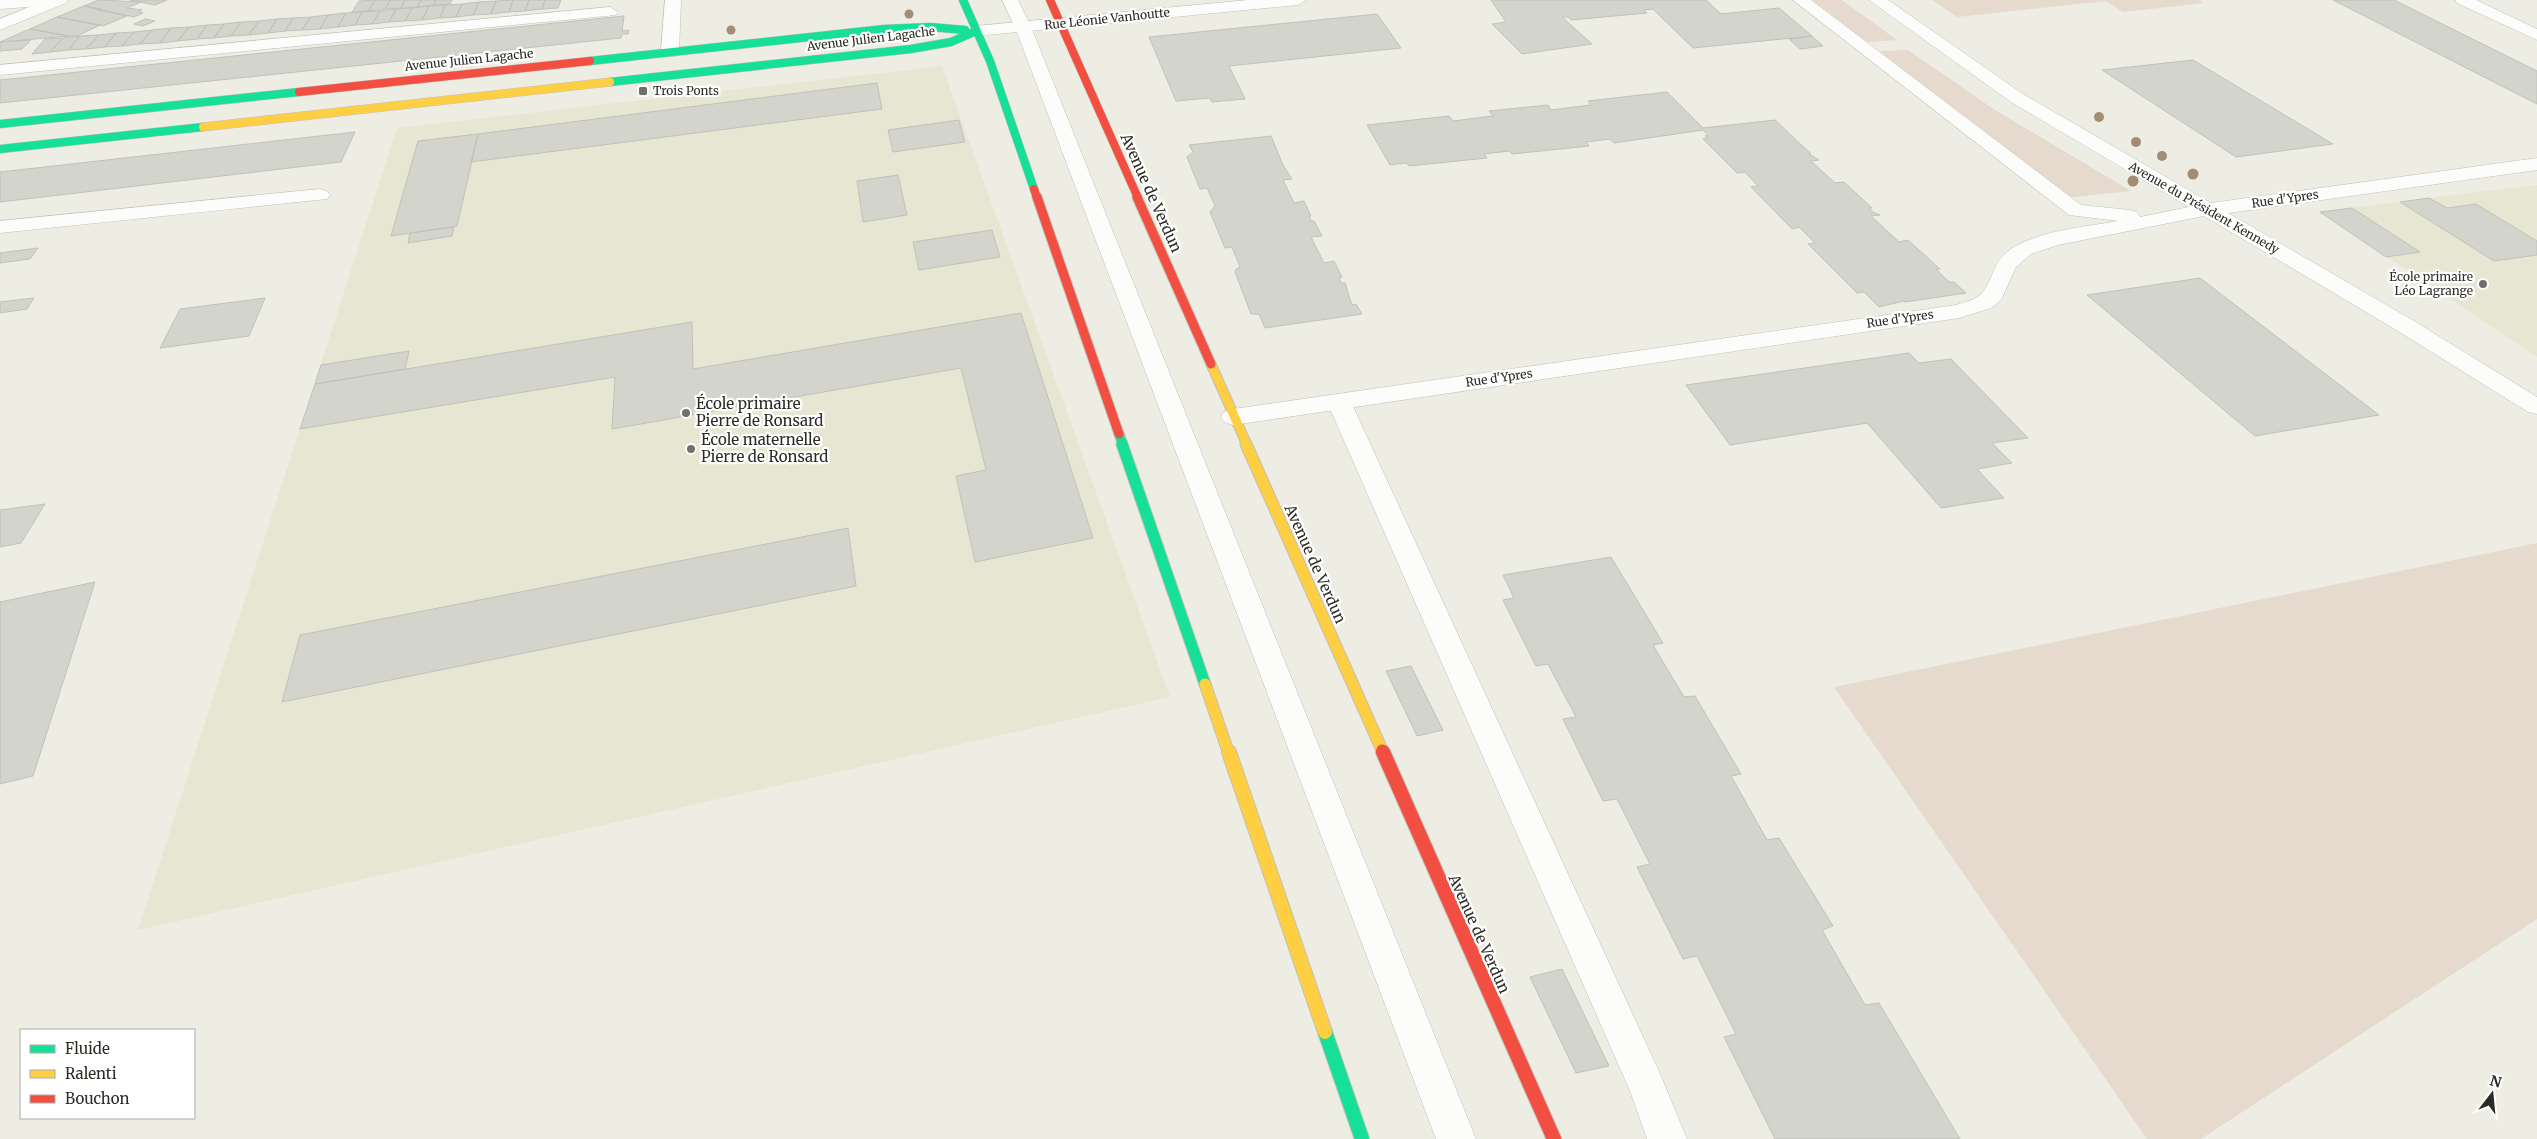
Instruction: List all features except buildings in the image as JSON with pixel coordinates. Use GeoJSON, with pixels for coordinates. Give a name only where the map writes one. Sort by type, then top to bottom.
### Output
{"type":"FeatureCollection","features":[{"type":"Feature","properties":{"kind":"street"},"geometry":{"type":"LineString","coordinates":[[0,4],[55,0]]}},
{"type":"Feature","properties":{"kind":"street"},"geometry":{"type":"LineString","coordinates":[[0,26],[60,0]]}},
{"type":"Feature","properties":{"kind":"street"},"geometry":{"type":"LineString","coordinates":[[670,52],[673,0]]}},
{"type":"Feature","properties":{"kind":"street"},"geometry":{"type":"LineString","coordinates":[[963,0],[990,62],[1362,1139]]}},
{"type":"Feature","properties":{"kind":"street"},"geometry":{"type":"LineString","coordinates":[[1010,0],[1023,27],[1456,1139]]}},
{"type":"Feature","properties":{"kind":"street","name":"Avenue de Verdun"},"geometry":{"type":"LineString","coordinates":[[1050,0],[1554,1139]]}},
{"type":"Feature","properties":{"kind":"street","name":"Rue Léonie Vanhoutte"},"geometry":{"type":"LineString","coordinates":[[976,32],[1298,0]]}},
{"type":"Feature","properties":{"kind":"street"},"geometry":{"type":"LineString","coordinates":[[1801,0],[2076,212],[2120,214],[2156,220]]}},
{"type":"Feature","properties":{"kind":"street","name":"Avenue du Président Kennedy"},"geometry":{"type":"LineString","coordinates":[[1877,0],[2017,98],[2406,326],[2537,407]]}},
{"type":"Feature","properties":{"kind":"street"},"geometry":{"type":"LineString","coordinates":[[2463,0],[2537,35]]}},
{"type":"Feature","properties":{"kind":"street"},"geometry":{"type":"LineString","coordinates":[[0,70],[610,12]]}},
{"type":"Feature","properties":{"kind":"street","name":"Avenue Julien Lagache"},"geometry":{"type":"LineString","coordinates":[[0,124],[911,27],[948,28],[976,32]]}},
{"type":"Feature","properties":{"kind":"street","name":"Avenue Julien Lagache"},"geometry":{"type":"LineString","coordinates":[[0,149],[911,49],[951,42],[976,32]]}},
{"type":"Feature","properties":{"kind":"street","name":"Rue d'Ypres"},"geometry":{"type":"LineString","coordinates":[[1233,417],[1959,311],[1983,303],[1993,295],[2006,265],[2024,250],[2053,240],[2206,210],[2537,164]]}},
{"type":"Feature","properties":{"kind":"street"},"geometry":{"type":"LineString","coordinates":[[0,227],[320,195]]}},
{"type":"Feature","properties":{"kind":"street"},"geometry":{"type":"LineString","coordinates":[[1339,402],[1644,1080],[1667,1139]]}},
{"type":"Feature","properties":{"kind":"shaded area"},"geometry":{"type":"Polygon","coordinates":[[[1812,0],[1842,0],[1897,40],[1867,42],[1812,0]]]}},
{"type":"Feature","properties":{"kind":"shaded area"},"geometry":{"type":"Polygon","coordinates":[[[1932,0],[2199,0],[2204,3],[2123,12],[2106,1],[1957,17],[1932,0]]]}},
{"type":"Feature","properties":{"kind":"shaded area"},"geometry":{"type":"Polygon","coordinates":[[[1908,50],[1995,110],[2131,191],[2066,198],[1879,51],[1908,50]]]}},
{"type":"Feature","properties":{"kind":"shaded area","name":"École primaire Pierre de Ronsard"},"geometry":{"type":"Polygon","coordinates":[[[942,66],[1170,697],[138,930],[397,128],[942,66]]]}},
{"type":"Feature","properties":{"kind":"shaded area","name":"École primaire Léo Lagrange"},"geometry":{"type":"Polygon","coordinates":[[[2537,185],[2537,357],[2320,212],[2429,198],[2537,185]]]}},
{"type":"Feature","properties":{"kind":"shaded area"},"geometry":{"type":"Polygon","coordinates":[[[2537,543],[2537,919],[2201,1139],[2147,1139],[1834,687],[2537,543]]]}},
{"type":"Feature","properties":{"kind":"traffic: fast"},"geometry":{"type":"LineString","coordinates":[[963,0],[990,61],[1034,189]]}},
{"type":"Feature","properties":{"kind":"traffic: fast"},"geometry":{"type":"LineString","coordinates":[[590,61],[884,29],[930,27],[965,30]]}},
{"type":"Feature","properties":{"kind":"traffic: fast"},"geometry":{"type":"LineString","coordinates":[[610,82],[911,49],[951,42],[976,31]]}},
{"type":"Feature","properties":{"kind":"traffic: fast"},"geometry":{"type":"LineString","coordinates":[[0,124],[299,92]]}},
{"type":"Feature","properties":{"kind":"traffic: fast"},"geometry":{"type":"LineString","coordinates":[[0,149],[203,127]]}},
{"type":"Feature","properties":{"kind":"traffic: fast"},"geometry":{"type":"LineString","coordinates":[[1119,434],[1205,684]]}},
{"type":"Feature","properties":{"kind":"traffic: fast"},"geometry":{"type":"LineString","coordinates":[[1325,1032],[1362,1139]]}},
{"type":"Feature","properties":{"kind":"traffic: slow"},"geometry":{"type":"LineString","coordinates":[[203,127],[610,82]]}},
{"type":"Feature","properties":{"kind":"traffic: slow"},"geometry":{"type":"LineString","coordinates":[[1211,364],[1382,750]]}},
{"type":"Feature","properties":{"kind":"traffic: slow"},"geometry":{"type":"LineString","coordinates":[[1205,684],[1325,1032]]}},
{"type":"Feature","properties":{"kind":"traffic: jam"},"geometry":{"type":"LineString","coordinates":[[1050,0],[1211,364]]}},
{"type":"Feature","properties":{"kind":"traffic: jam"},"geometry":{"type":"LineString","coordinates":[[299,92],[590,61]]}},
{"type":"Feature","properties":{"kind":"traffic: jam"},"geometry":{"type":"LineString","coordinates":[[1034,189],[1119,434]]}},
{"type":"Feature","properties":{"kind":"traffic: jam"},"geometry":{"type":"LineString","coordinates":[[1382,750],[1554,1139]]}},
{"type":"Feature","properties":{"kind":"place","name":"Trois Ponts"},"geometry":{"type":"Point","coordinates":[643,91]}},
{"type":"Feature","properties":{"kind":"place","name":"École primaire Léo Lagrange"},"geometry":{"type":"Point","coordinates":[2483,284]}},
{"type":"Feature","properties":{"kind":"place","name":"École primaire Pierre de Ronsard"},"geometry":{"type":"Point","coordinates":[686,413]}},
{"type":"Feature","properties":{"kind":"place","name":"École maternelle Pierre de Ronsard"},"geometry":{"type":"Point","coordinates":[691,449]}}]}
